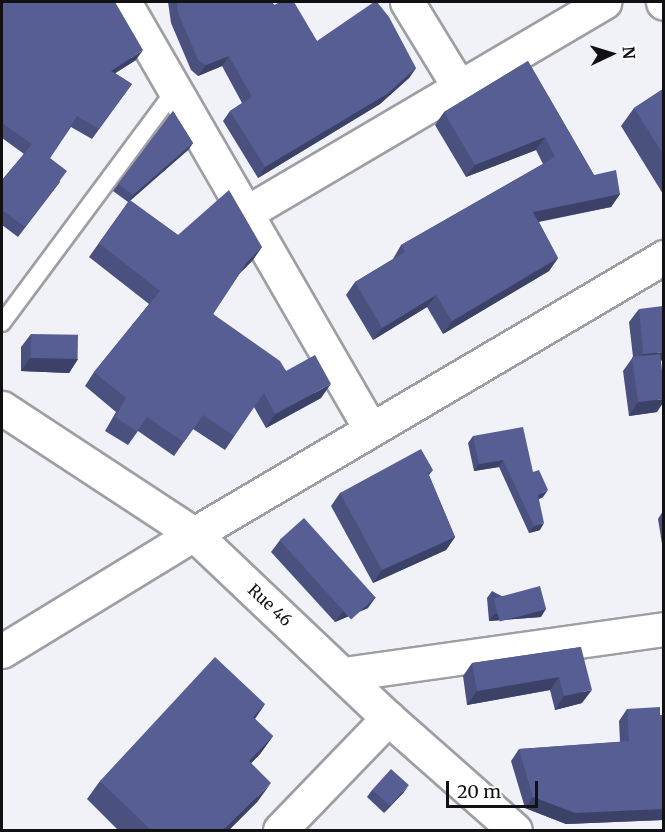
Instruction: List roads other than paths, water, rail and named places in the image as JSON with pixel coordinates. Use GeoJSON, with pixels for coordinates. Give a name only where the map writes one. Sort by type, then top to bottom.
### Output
{"type":"FeatureCollection","features":[{"type":"Feature","properties":{"kind":"street"},"geometry":{"type":"LineString","coordinates":[[124,2],[371,429]]}},
{"type":"Feature","properties":{"kind":"street"},"geometry":{"type":"LineString","coordinates":[[407,2],[459,87]]}},
{"type":"Feature","properties":{"kind":"street"},"geometry":{"type":"LineString","coordinates":[[246,213],[604,2]]}},
{"type":"Feature","properties":{"kind":"street"},"geometry":{"type":"LineString","coordinates":[[2,651],[194,534],[663,258]]}},
{"type":"Feature","properties":{"kind":"street","name":"Rue 46"},"geometry":{"type":"LineString","coordinates":[[2,408],[194,534],[388,718],[515,831]]}},
{"type":"Feature","properties":{"kind":"street"},"geometry":{"type":"LineString","coordinates":[[344,675],[663,629]]}},
{"type":"Feature","properties":{"kind":"street"},"geometry":{"type":"LineString","coordinates":[[280,831],[388,718]]}},
{"type":"Feature","properties":{"kind":"lane"},"geometry":{"type":"LineString","coordinates":[[2,322],[175,90]]}}]}
